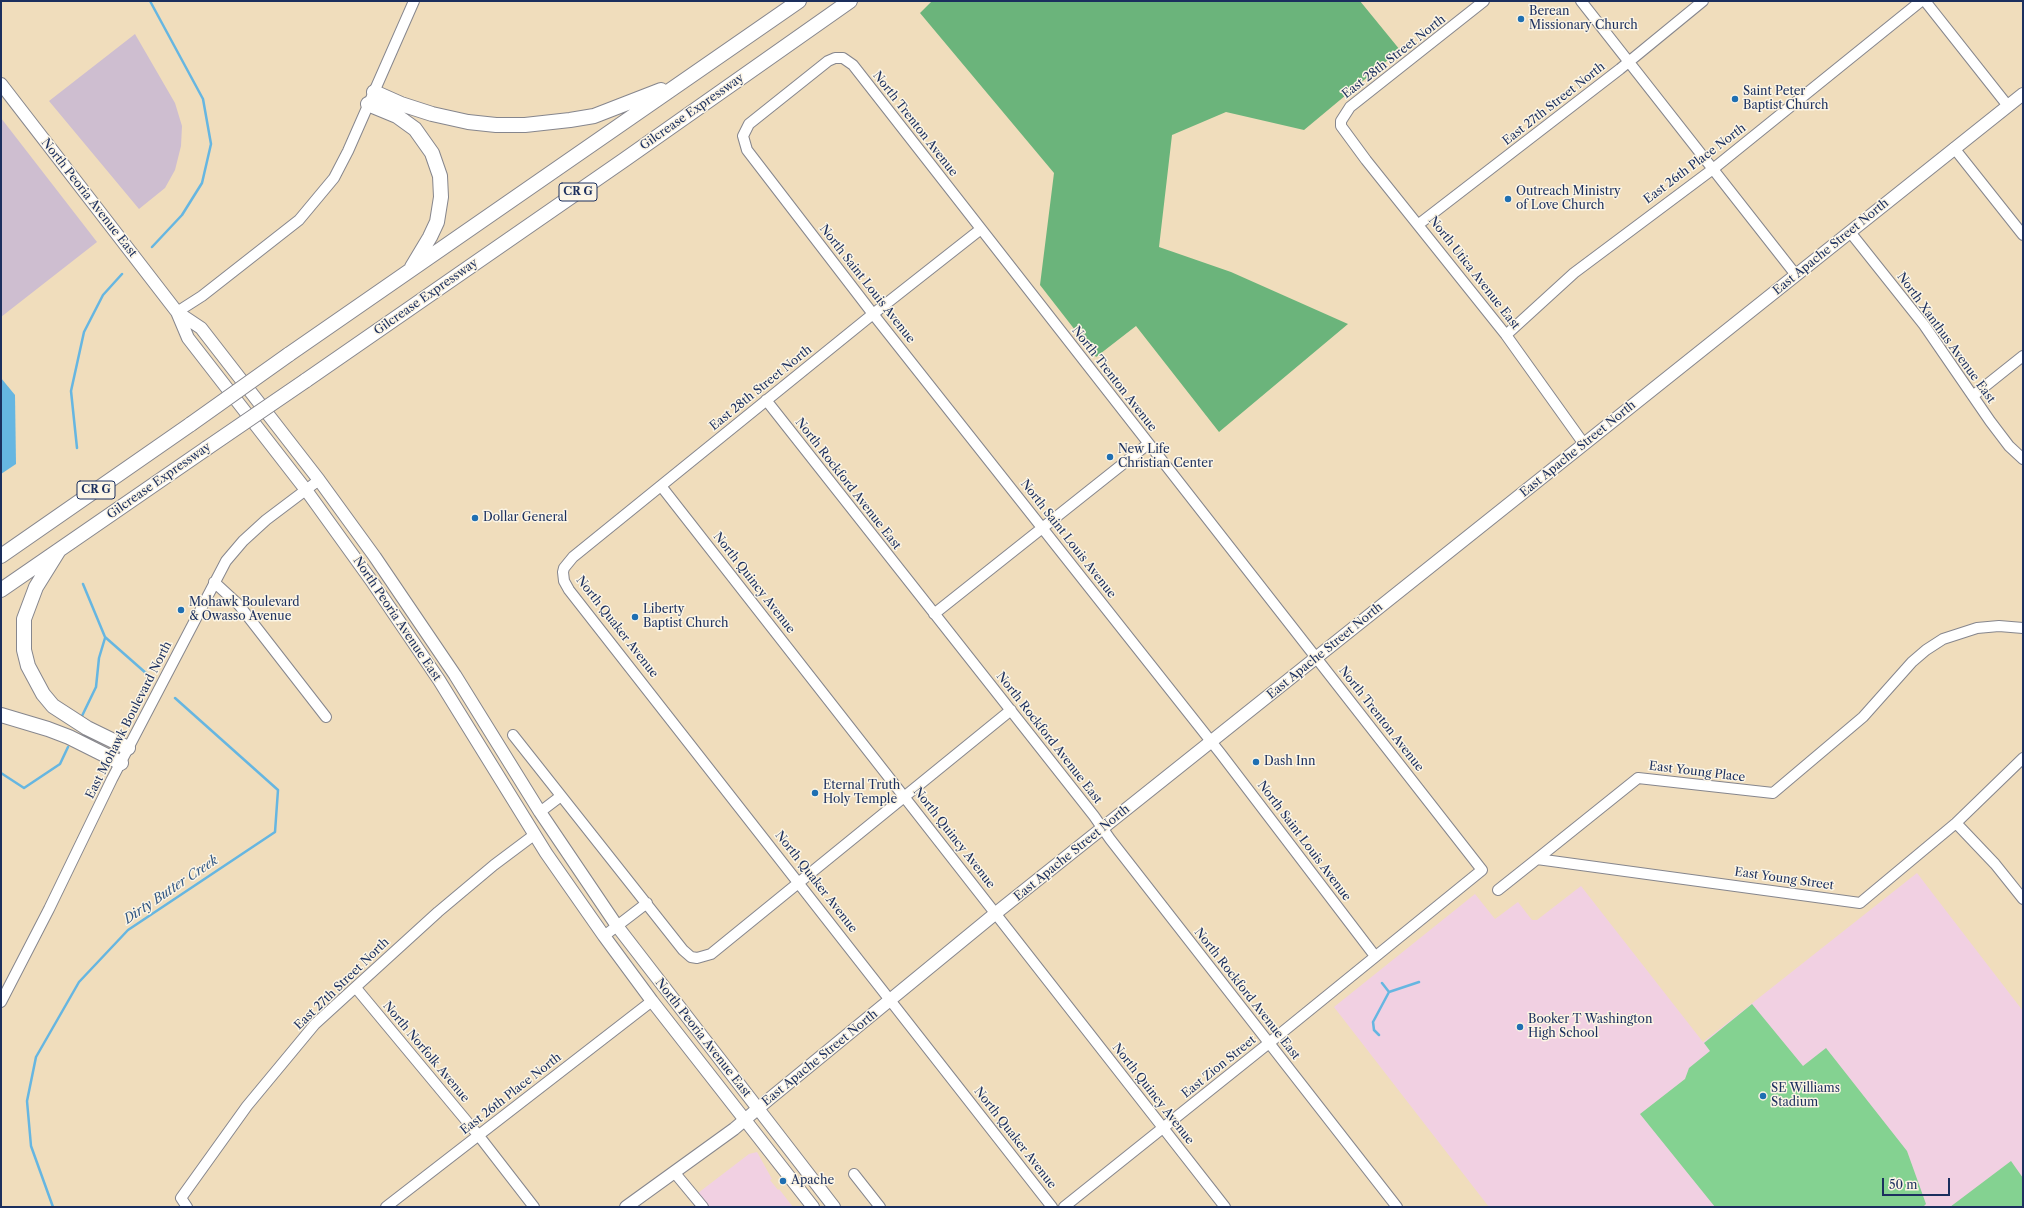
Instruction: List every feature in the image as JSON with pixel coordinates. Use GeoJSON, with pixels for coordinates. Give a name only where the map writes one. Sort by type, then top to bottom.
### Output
{"type":"FeatureCollection","features":[{"type":"Feature","properties":{"kind":"highway","name":"CR G"},"geometry":{"type":"LineString","coordinates":[[1,556],[799,1]]}},
{"type":"Feature","properties":{"kind":"highway","name":"Gilcrease Expressway"},"geometry":{"type":"LineString","coordinates":[[1,590],[624,160],[850,1]]}},
{"type":"Feature","properties":{"kind":"highway"},"geometry":{"type":"LineString","coordinates":[[371,98],[401,104],[439,116],[496,125],[525,125],[594,116],[687,80]]}},
{"type":"Feature","properties":{"kind":"highway"},"geometry":{"type":"LineString","coordinates":[[371,98],[416,130],[432,153],[440,176],[441,197],[437,222],[430,237],[408,272]]}},
{"type":"Feature","properties":{"kind":"highway"},"geometry":{"type":"LineString","coordinates":[[59,550],[36,587],[24,619],[24,650],[28,666],[43,694],[53,706],[87,728],[128,748]]}},
{"type":"Feature","properties":{"kind":"highway"},"geometry":{"type":"LineString","coordinates":[[1,715],[48,728],[121,763]]}},
{"type":"Feature","properties":{"kind":"main road","name":"North Peoria Avenue East"},"geometry":{"type":"LineString","coordinates":[[1,84],[177,312],[188,338],[306,490],[373,582],[439,680],[534,836],[604,936],[652,1001],[813,1207]]}},
{"type":"Feature","properties":{"kind":"main road","name":"East Apache Street North"},"geometry":{"type":"LineString","coordinates":[[626,1207],[718,1142],[996,913],[2023,94]]}},
{"type":"Feature","properties":{"kind":"main road","name":"North Peoria Avenue East"},"geometry":{"type":"LineString","coordinates":[[177,312],[201,328],[319,480],[413,611],[540,812],[617,926],[834,1207]]}},
{"type":"Feature","properties":{"kind":"street"},"geometry":{"type":"LineString","coordinates":[[177,312],[202,296],[299,220],[334,178],[414,1]]}},
{"type":"Feature","properties":{"kind":"street","name":"East 28th Street North"},"geometry":{"type":"LineString","coordinates":[[1341,120],[1350,107],[1484,1]]}},
{"type":"Feature","properties":{"kind":"street"},"geometry":{"type":"LineString","coordinates":[[1581,1],[1796,275]]}},
{"type":"Feature","properties":{"kind":"street","name":"East 27th Street North"},"geometry":{"type":"LineString","coordinates":[[1419,224],[1703,1]]}},
{"type":"Feature","properties":{"kind":"street","name":"East 26th Place North"},"geometry":{"type":"LineString","coordinates":[[1506,334],[1574,273],[1713,168],[1921,1]]}},
{"type":"Feature","properties":{"kind":"street"},"geometry":{"type":"LineString","coordinates":[[1925,1],[2008,106]]}},
{"type":"Feature","properties":{"kind":"street","name":"North Trenton Avenue"},"geometry":{"type":"LineString","coordinates":[[743,136],[749,124],[828,61],[835,58],[843,58],[853,65],[1482,870]]}},
{"type":"Feature","properties":{"kind":"street","name":"North Utica Avenue East"},"geometry":{"type":"LineString","coordinates":[[1341,120],[1343,130],[1506,334],[1584,444]]}},
{"type":"Feature","properties":{"kind":"street","name":"North Saint Louis Avenue"},"geometry":{"type":"LineString","coordinates":[[743,136],[747,150],[873,314],[1211,742],[1375,956]]}},
{"type":"Feature","properties":{"kind":"street"},"geometry":{"type":"LineString","coordinates":[[1954,148],[2023,235]]}},
{"type":"Feature","properties":{"kind":"street","name":"East 28th Street North"},"geometry":{"type":"LineString","coordinates":[[563,572],[567,563],[573,557],[766,400],[981,229]]}},
{"type":"Feature","properties":{"kind":"street","name":"North Xanthus Avenue East"},"geometry":{"type":"LineString","coordinates":[[1850,232],[1924,325],[2009,446],[2023,459]]}},
{"type":"Feature","properties":{"kind":"street"},"geometry":{"type":"LineString","coordinates":[[1974,395],[2023,356]]}},
{"type":"Feature","properties":{"kind":"street","name":"North Rockford Avenue East"},"geometry":{"type":"LineString","coordinates":[[766,400],[1011,710],[1397,1207]]}},
{"type":"Feature","properties":{"kind":"street"},"geometry":{"type":"LineString","coordinates":[[934,614],[1148,444]]}},
{"type":"Feature","properties":{"kind":"street","name":"East Mohawk Boulevard North"},"geometry":{"type":"LineString","coordinates":[[1,1002],[128,748],[226,561],[243,541],[266,520],[319,480]]}},
{"type":"Feature","properties":{"kind":"street","name":"North Quincy Avenue"},"geometry":{"type":"LineString","coordinates":[[661,486],[1225,1207]]}},
{"type":"Feature","properties":{"kind":"street","name":"North Quaker Avenue"},"geometry":{"type":"LineString","coordinates":[[563,572],[564,581],[569,590],[800,882],[1052,1207]]}},
{"type":"Feature","properties":{"kind":"street"},"geometry":{"type":"LineString","coordinates":[[214,582],[239,605],[326,717]]}},
{"type":"Feature","properties":{"kind":"street","name":"East Young Place"},"geometry":{"type":"LineString","coordinates":[[1537,859],[1638,778],[1772,793],[1821,754],[1863,717],[1912,662],[1943,639],[1977,628],[1999,626],[2023,628]]}},
{"type":"Feature","properties":{"kind":"street"},"geometry":{"type":"LineString","coordinates":[[513,735],[686,954],[697,958],[704,958],[905,798],[1011,710]]}},
{"type":"Feature","properties":{"kind":"street","name":"East Young Street"},"geometry":{"type":"LineString","coordinates":[[1537,859],[1860,903],[1956,823],[2023,758]]}},
{"type":"Feature","properties":{"kind":"street"},"geometry":{"type":"LineString","coordinates":[[540,812],[561,796]]}},
{"type":"Feature","properties":{"kind":"street"},"geometry":{"type":"LineString","coordinates":[[1956,823],[1995,864],[2023,899]]}},
{"type":"Feature","properties":{"kind":"street","name":"East 27th Street North"},"geometry":{"type":"LineString","coordinates":[[187,1207],[180,1198],[247,1106],[315,1024],[438,912],[494,865],[534,836]]}},
{"type":"Feature","properties":{"kind":"street"},"geometry":{"type":"LineString","coordinates":[[1498,890],[1537,859]]}},
{"type":"Feature","properties":{"kind":"street","name":"East Zion Street"},"geometry":{"type":"LineString","coordinates":[[1064,1207],[1482,870]]}},
{"type":"Feature","properties":{"kind":"street"},"geometry":{"type":"LineString","coordinates":[[604,936],[647,903]]}},
{"type":"Feature","properties":{"kind":"street","name":"North Norfolk Avenue"},"geometry":{"type":"LineString","coordinates":[[356,988],[479,1136],[534,1207]]}},
{"type":"Feature","properties":{"kind":"street","name":"East 26th Place North"},"geometry":{"type":"LineString","coordinates":[[386,1207],[652,1001]]}},
{"type":"Feature","properties":{"kind":"street"},"geometry":{"type":"LineString","coordinates":[[674,1172],[703,1207]]}},
{"type":"Feature","properties":{"kind":"street"},"geometry":{"type":"LineString","coordinates":[[854,1174],[880,1207]]}},
{"type":"Feature","properties":{"kind":"shaded area"},"geometry":{"type":"Polygon","coordinates":[[[135,34],[175,103],[182,126],[181,146],[175,170],[165,188],[139,209],[49,101],[135,34]]]}},
{"type":"Feature","properties":{"kind":"shaded area"},"geometry":{"type":"Polygon","coordinates":[[[1,118],[97,242],[1,317],[1,118]]]}},
{"type":"Feature","properties":{"kind":"shaded area","name":"Booker T Washington High School"},"geometry":{"type":"Polygon","coordinates":[[[1917,873],[2023,1011],[2023,1207],[1489,1207],[1334,1007],[1475,894],[1495,919],[1518,902],[1532,920],[1537,920],[1581,886],[1703,1042],[1917,873]]]}},
{"type":"Feature","properties":{"kind":"shaded area"},"geometry":{"type":"Polygon","coordinates":[[[757,1152],[772,1179],[770,1180],[793,1207],[708,1207],[698,1193],[749,1154],[757,1152]]]}},
{"type":"Feature","properties":{"kind":"green space"},"geometry":{"type":"Polygon","coordinates":[[[932,1],[1360,1],[1400,50],[1304,130],[1226,112],[1172,135],[1159,247],[1231,272],[1348,324],[1219,432],[1136,326],[1096,357],[1040,285],[1054,173],[920,13],[932,1]]]}},
{"type":"Feature","properties":{"kind":"green space","name":"SE Williams Stadium"},"geometry":{"type":"Polygon","coordinates":[[[1752,1004],[1803,1066],[1826,1048],[1907,1151],[1926,1204],[1923,1207],[1715,1207],[1640,1114],[1685,1079],[1689,1068],[1710,1051],[1704,1043],[1752,1004]]]}},
{"type":"Feature","properties":{"kind":"green space"},"geometry":{"type":"Polygon","coordinates":[[[2011,1161],[2023,1178],[2023,1207],[1950,1207],[2011,1161]]]}},
{"type":"Feature","properties":{"kind":"water"},"geometry":{"type":"Polygon","coordinates":[[[1,378],[15,395],[16,464],[1,474],[1,378]]]}},
{"type":"Feature","properties":{"kind":"waterway","name":"Dirty Butter Creek"},"geometry":{"type":"LineString","coordinates":[[150,1],[203,99],[211,144],[202,183],[182,215],[152,247]]}},
{"type":"Feature","properties":{"kind":"waterway","name":"Dirty Butter Creek"},"geometry":{"type":"LineString","coordinates":[[77,448],[71,391],[84,332],[103,295],[122,274]]}},
{"type":"Feature","properties":{"kind":"waterway","name":"Dirty Butter Creek"},"geometry":{"type":"LineString","coordinates":[[83,584],[105,637],[147,674]]}},
{"type":"Feature","properties":{"kind":"waterway"},"geometry":{"type":"LineString","coordinates":[[81,718],[96,687],[99,658],[105,638]]}},
{"type":"Feature","properties":{"kind":"waterway","name":"Dirty Butter Creek"},"geometry":{"type":"LineString","coordinates":[[53,1207],[31,1146],[27,1101],[36,1057],[79,982],[128,930],[275,832],[278,790],[175,698]]}},
{"type":"Feature","properties":{"kind":"waterway"},"geometry":{"type":"LineString","coordinates":[[1,773],[24,788],[60,764],[68,747]]}},
{"type":"Feature","properties":{"kind":"waterway"},"geometry":{"type":"LineString","coordinates":[[1389,992],[1419,982]]}},
{"type":"Feature","properties":{"kind":"waterway"},"geometry":{"type":"LineString","coordinates":[[1379,1035],[1374,1030],[1373,1022],[1389,992],[1382,983]]}},
{"type":"Feature","properties":{"kind":"place","name":"Berean Missionary Church"},"geometry":{"type":"Point","coordinates":[1521,19]}},
{"type":"Feature","properties":{"kind":"place","name":"Saint Peter Baptist Church"},"geometry":{"type":"Point","coordinates":[1735,99]}},
{"type":"Feature","properties":{"kind":"place","name":"Outreach Ministry of Love Church"},"geometry":{"type":"Point","coordinates":[1508,199]}},
{"type":"Feature","properties":{"kind":"place","name":"New Life Christian Center"},"geometry":{"type":"Point","coordinates":[1110,457]}},
{"type":"Feature","properties":{"kind":"place","name":"Dollar General"},"geometry":{"type":"Point","coordinates":[475,518]}},
{"type":"Feature","properties":{"kind":"place","name":"Mohawk Boulevard & Owasso Avenue"},"geometry":{"type":"Point","coordinates":[181,610]}},
{"type":"Feature","properties":{"kind":"place","name":"Liberty Baptist Church"},"geometry":{"type":"Point","coordinates":[635,617]}},
{"type":"Feature","properties":{"kind":"place","name":"Dash Inn"},"geometry":{"type":"Point","coordinates":[1256,762]}},
{"type":"Feature","properties":{"kind":"place","name":"Eternal Truth Holy Temple"},"geometry":{"type":"Point","coordinates":[815,793]}},
{"type":"Feature","properties":{"kind":"place","name":"Booker T Washington High School"},"geometry":{"type":"Point","coordinates":[1520,1027]}},
{"type":"Feature","properties":{"kind":"place","name":"SE Williams Stadium"},"geometry":{"type":"Point","coordinates":[1763,1096]}},
{"type":"Feature","properties":{"kind":"place","name":"Apache"},"geometry":{"type":"Point","coordinates":[783,1181]}}]}
